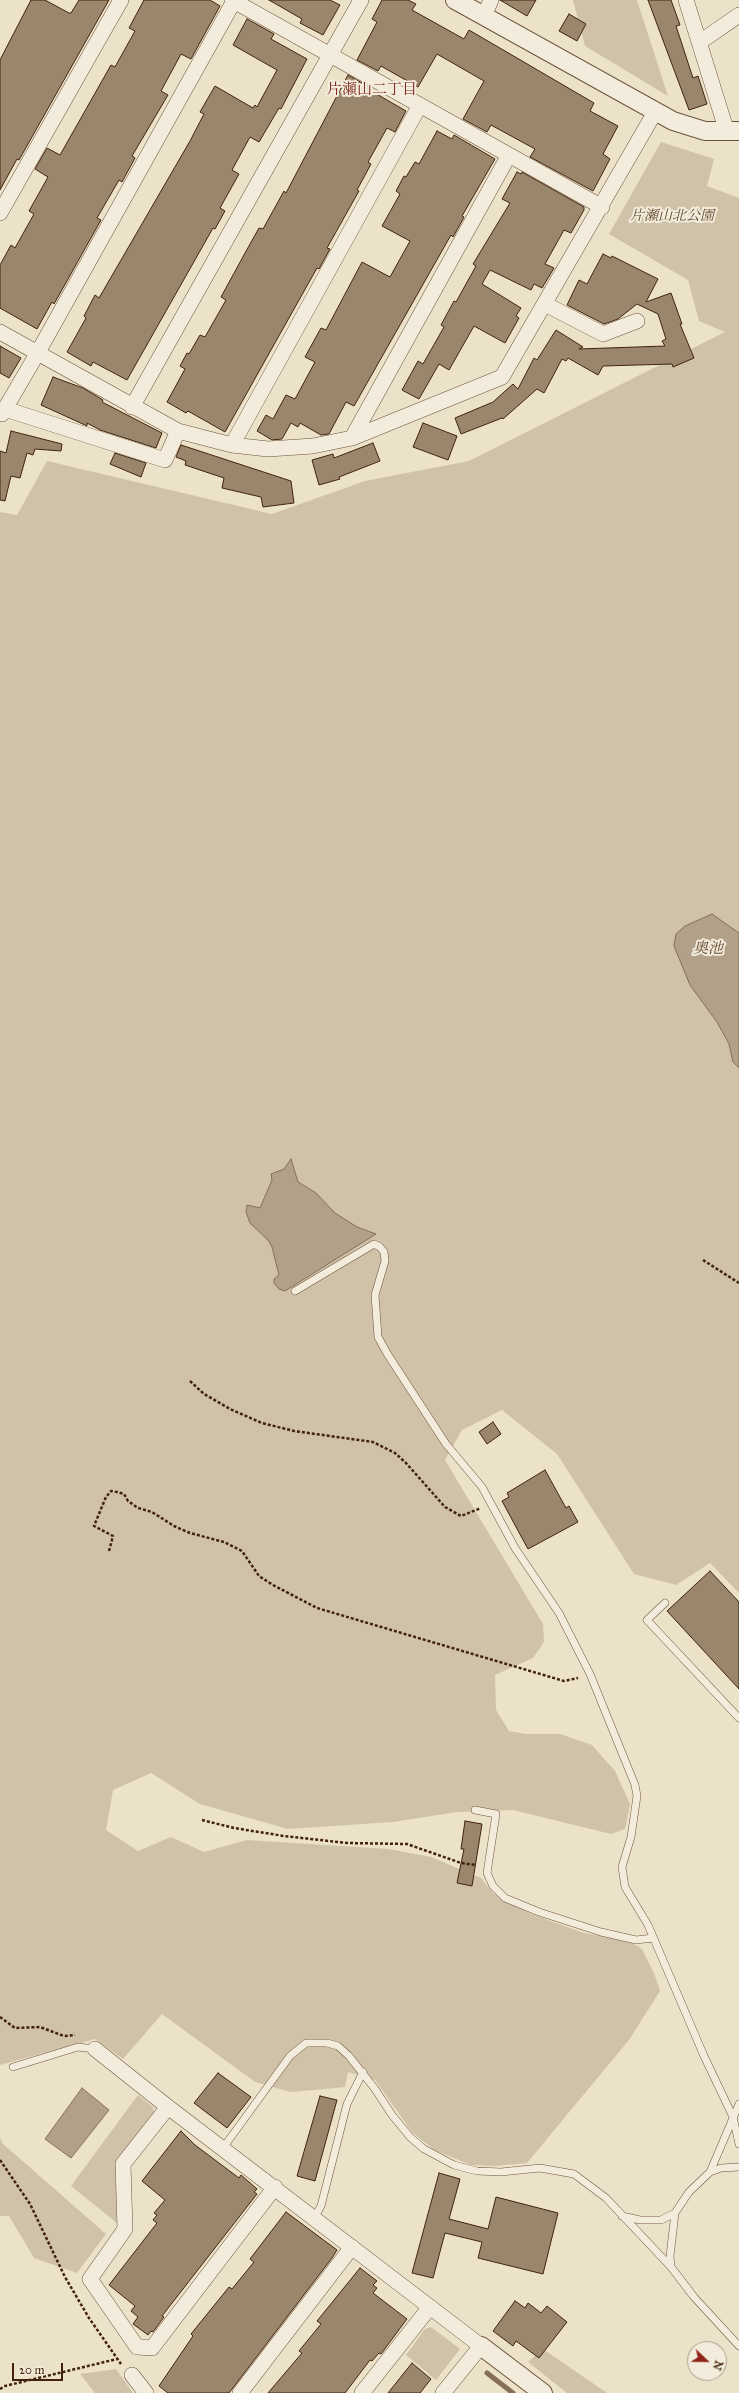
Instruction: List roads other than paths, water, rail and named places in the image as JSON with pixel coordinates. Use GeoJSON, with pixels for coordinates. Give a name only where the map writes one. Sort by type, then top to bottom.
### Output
{"type":"FeatureCollection","features":[{"type":"Feature","properties":{"kind":"street"},"geometry":{"type":"LineString","coordinates":[[0,213],[121,0]]}},
{"type":"Feature","properties":{"kind":"street"},"geometry":{"type":"LineString","coordinates":[[132,407],[361,0]]}},
{"type":"Feature","properties":{"kind":"street"},"geometry":{"type":"LineString","coordinates":[[455,0],[487,8],[655,112],[673,121],[694,128],[733,132],[686,0]]}},
{"type":"Feature","properties":{"kind":"street"},"geometry":{"type":"LineString","coordinates":[[178,431],[165,460],[2,411],[37,354],[233,1],[602,207]]}},
{"type":"Feature","properties":{"kind":"street"},"geometry":{"type":"LineString","coordinates":[[700,42],[739,15]]}},
{"type":"Feature","properties":{"kind":"street"},"geometry":{"type":"LineString","coordinates":[[232,445],[420,105]]}},
{"type":"Feature","properties":{"kind":"street"},"geometry":{"type":"LineString","coordinates":[[0,332],[132,407],[178,431],[232,445],[268,449],[313,446],[352,438],[502,377],[602,207],[655,112]]}},
{"type":"Feature","properties":{"kind":"street"},"geometry":{"type":"LineString","coordinates":[[352,438],[509,155]]}},
{"type":"Feature","properties":{"kind":"street"},"geometry":{"type":"LineString","coordinates":[[545,304],[603,334],[637,321]]}},
{"type":"Feature","properties":{"kind":"street"},"geometry":{"type":"LineString","coordinates":[[89,2049],[275,2187],[543,2393]]}},
{"type":"Feature","properties":{"kind":"street"},"geometry":{"type":"LineString","coordinates":[[168,2107],[123,2164],[125,2229],[90,2279],[137,2347],[152,2348],[275,2187]]}},
{"type":"Feature","properties":{"kind":"street"},"geometry":{"type":"LineString","coordinates":[[240,2393],[352,2247]]}},
{"type":"Feature","properties":{"kind":"street"},"geometry":{"type":"LineString","coordinates":[[362,2393],[430,2307]]}},
{"type":"Feature","properties":{"kind":"street"},"geometry":{"type":"LineString","coordinates":[[445,2392],[481,2346]]}},
{"type":"Feature","properties":{"kind":"street"},"geometry":{"type":"LineString","coordinates":[[132,2375],[146,2393]]}},
{"type":"Feature","properties":{"kind":"lane"},"geometry":{"type":"LineString","coordinates":[[295,1292],[374,1244],[380,1246],[384,1252],[385,1261],[375,1295],[378,1337],[388,1355],[446,1444],[482,1487],[515,1548],[559,1613],[590,1674],[635,1785],[637,1796],[631,1837],[622,1867],[625,1887],[648,1925],[704,2056],[734,2117],[739,2144]]}},
{"type":"Feature","properties":{"kind":"lane"},"geometry":{"type":"LineString","coordinates":[[665,1603],[647,1620],[739,1718]]}},
{"type":"Feature","properties":{"kind":"lane"},"geometry":{"type":"LineString","coordinates":[[475,1810],[496,1814],[487,1873],[493,1886],[505,1898],[539,1912],[601,1932],[636,1940],[653,1938]]}},
{"type":"Feature","properties":{"kind":"lane"},"geometry":{"type":"LineString","coordinates":[[223,2148],[290,2056],[306,2043],[322,2042],[338,2046],[363,2072],[410,2137],[424,2149],[440,2159],[465,2168],[488,2172],[540,2168],[574,2174],[596,2189],[671,2267],[694,2297],[739,2346]]}},
{"type":"Feature","properties":{"kind":"lane"},"geometry":{"type":"LineString","coordinates":[[13,2067],[78,2047],[89,2049]]}},
{"type":"Feature","properties":{"kind":"lane"},"geometry":{"type":"LineString","coordinates":[[314,2218],[321,2206],[347,2104],[363,2072]]}},
{"type":"Feature","properties":{"kind":"lane"},"geometry":{"type":"LineString","coordinates":[[671,2267],[672,2234],[675,2213],[689,2192],[710,2172],[739,2104]]}},
{"type":"Feature","properties":{"kind":"lane"},"geometry":{"type":"LineString","coordinates":[[710,2172],[721,2168],[739,2167]]}},
{"type":"Feature","properties":{"kind":"lane"},"geometry":{"type":"LineString","coordinates":[[622,2216],[640,2220],[661,2220],[675,2213]]}},
{"type":"Feature","properties":{"kind":"water","name":"奥池"},"geometry":{"type":"Polygon","coordinates":[[[712,914],[739,933],[739,1068],[733,1062],[729,1044],[717,1022],[690,985],[674,946],[676,934],[685,926],[712,914]]]}},
{"type":"Feature","properties":{"kind":"water"},"geometry":{"type":"Polygon","coordinates":[[[291,1159],[298,1182],[316,1193],[335,1213],[357,1227],[376,1234],[285,1291],[279,1289],[274,1283],[274,1279],[279,1275],[272,1247],[268,1240],[250,1223],[246,1212],[247,1205],[260,1208],[272,1180],[271,1174],[284,1169],[291,1159]]]}},
{"type":"Feature","properties":{"kind":"water"},"geometry":{"type":"Polygon","coordinates":[[[82,2088],[109,2110],[71,2158],[45,2139],[82,2088]]]}},
{"type":"Feature","properties":{"kind":"waterway"},"geometry":{"type":"LineString","coordinates":[[487,2373],[513,2393]]}},
{"type":"Feature","properties":{"kind":"district","name":"片瀬山二丁目"},"geometry":{"type":"Point","coordinates":[372,90]}},
{"type":"Feature","properties":{"kind":"park label","name":"片瀬山北公園"},"geometry":{"type":"Point","coordinates":[672,217]}}]}
